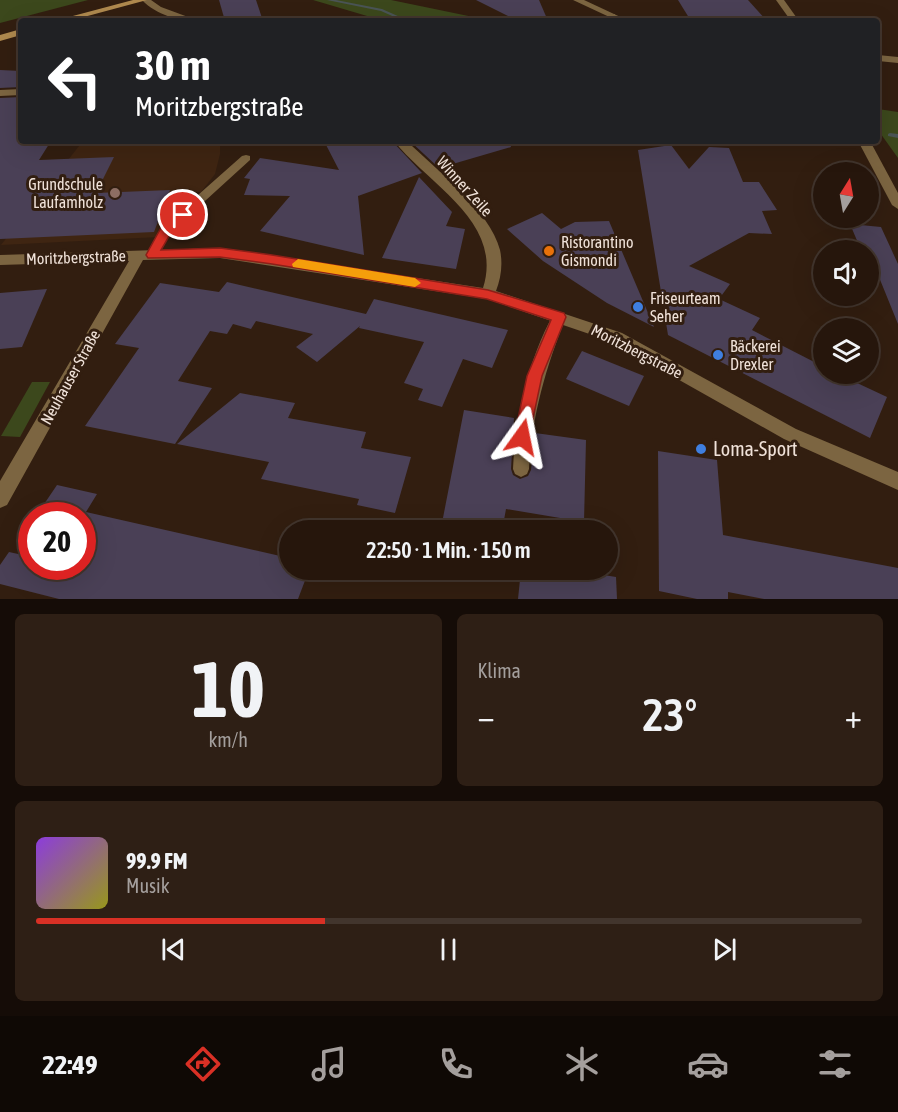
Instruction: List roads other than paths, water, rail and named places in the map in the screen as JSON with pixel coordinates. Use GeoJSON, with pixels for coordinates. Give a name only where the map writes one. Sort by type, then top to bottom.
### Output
{"type":"FeatureCollection","features":[{"type":"Feature","properties":{"kind":"main road"},"geometry":{"type":"LineString","coordinates":[[70,18],[145,0]]}},
{"type":"Feature","properties":{"kind":"main road"},"geometry":{"type":"LineString","coordinates":[[0,39],[18,33]]}},
{"type":"Feature","properties":{"kind":"street"},"geometry":{"type":"LineString","coordinates":[[145,0],[158,9],[186,18]]}},
{"type":"Feature","properties":{"kind":"street"},"geometry":{"type":"LineString","coordinates":[[577,0],[617,18]]}},
{"type":"Feature","properties":{"kind":"street"},"geometry":{"type":"LineString","coordinates":[[780,0],[793,18]]}},
{"type":"Feature","properties":{"kind":"street"},"geometry":{"type":"LineString","coordinates":[[880,58],[898,60]]}},
{"type":"Feature","properties":{"kind":"street","name":"Winner Zeile"},"geometry":{"type":"LineString","coordinates":[[403,144],[461,202],[485,234],[492,247],[495,276],[488,294]]}},
{"type":"Feature","properties":{"kind":"street"},"geometry":{"type":"LineString","coordinates":[[866,144],[898,205]]}},
{"type":"Feature","properties":{"kind":"street","name":"Moritzbergstraße"},"geometry":{"type":"LineString","coordinates":[[0,260],[220,253],[488,294],[616,337],[790,434],[898,481]]}},
{"type":"Feature","properties":{"kind":"street","name":"Neuhauser Straße"},"geometry":{"type":"LineString","coordinates":[[0,499],[146,255]]}},
{"type":"Feature","properties":{"kind":"lane"},"geometry":{"type":"LineString","coordinates":[[606,18],[612,16]]}},
{"type":"Feature","properties":{"kind":"lane"},"geometry":{"type":"LineString","coordinates":[[0,93],[18,92]]}},
{"type":"Feature","properties":{"kind":"lane"},"geometry":{"type":"LineString","coordinates":[[146,255],[167,229],[246,158]]}},
{"type":"Feature","properties":{"kind":"lane"},"geometry":{"type":"LineString","coordinates":[[521,469],[522,437],[535,376],[559,317]]}},
{"type":"Feature","properties":{"kind":"waterway"},"geometry":{"type":"LineString","coordinates":[[329,0],[382,10],[399,18]]}},
{"type":"Feature","properties":{"kind":"waterway"},"geometry":{"type":"LineString","coordinates":[[890,135],[898,136]]}},
{"type":"Feature","properties":{"kind":"place","name":"Grundschule Laufamholz"},"geometry":{"type":"Point","coordinates":[115,193]}},
{"type":"Feature","properties":{"kind":"place","name":"Ristorantino Gismondi"},"geometry":{"type":"Point","coordinates":[549,251]}},
{"type":"Feature","properties":{"kind":"place","name":"Friseurteam Seher"},"geometry":{"type":"Point","coordinates":[638,307]}},
{"type":"Feature","properties":{"kind":"place","name":"Bäckerei Drexler"},"geometry":{"type":"Point","coordinates":[718,355]}},
{"type":"Feature","properties":{"kind":"place","name":"Loma-Sport"},"geometry":{"type":"Point","coordinates":[701,449]}}]}
